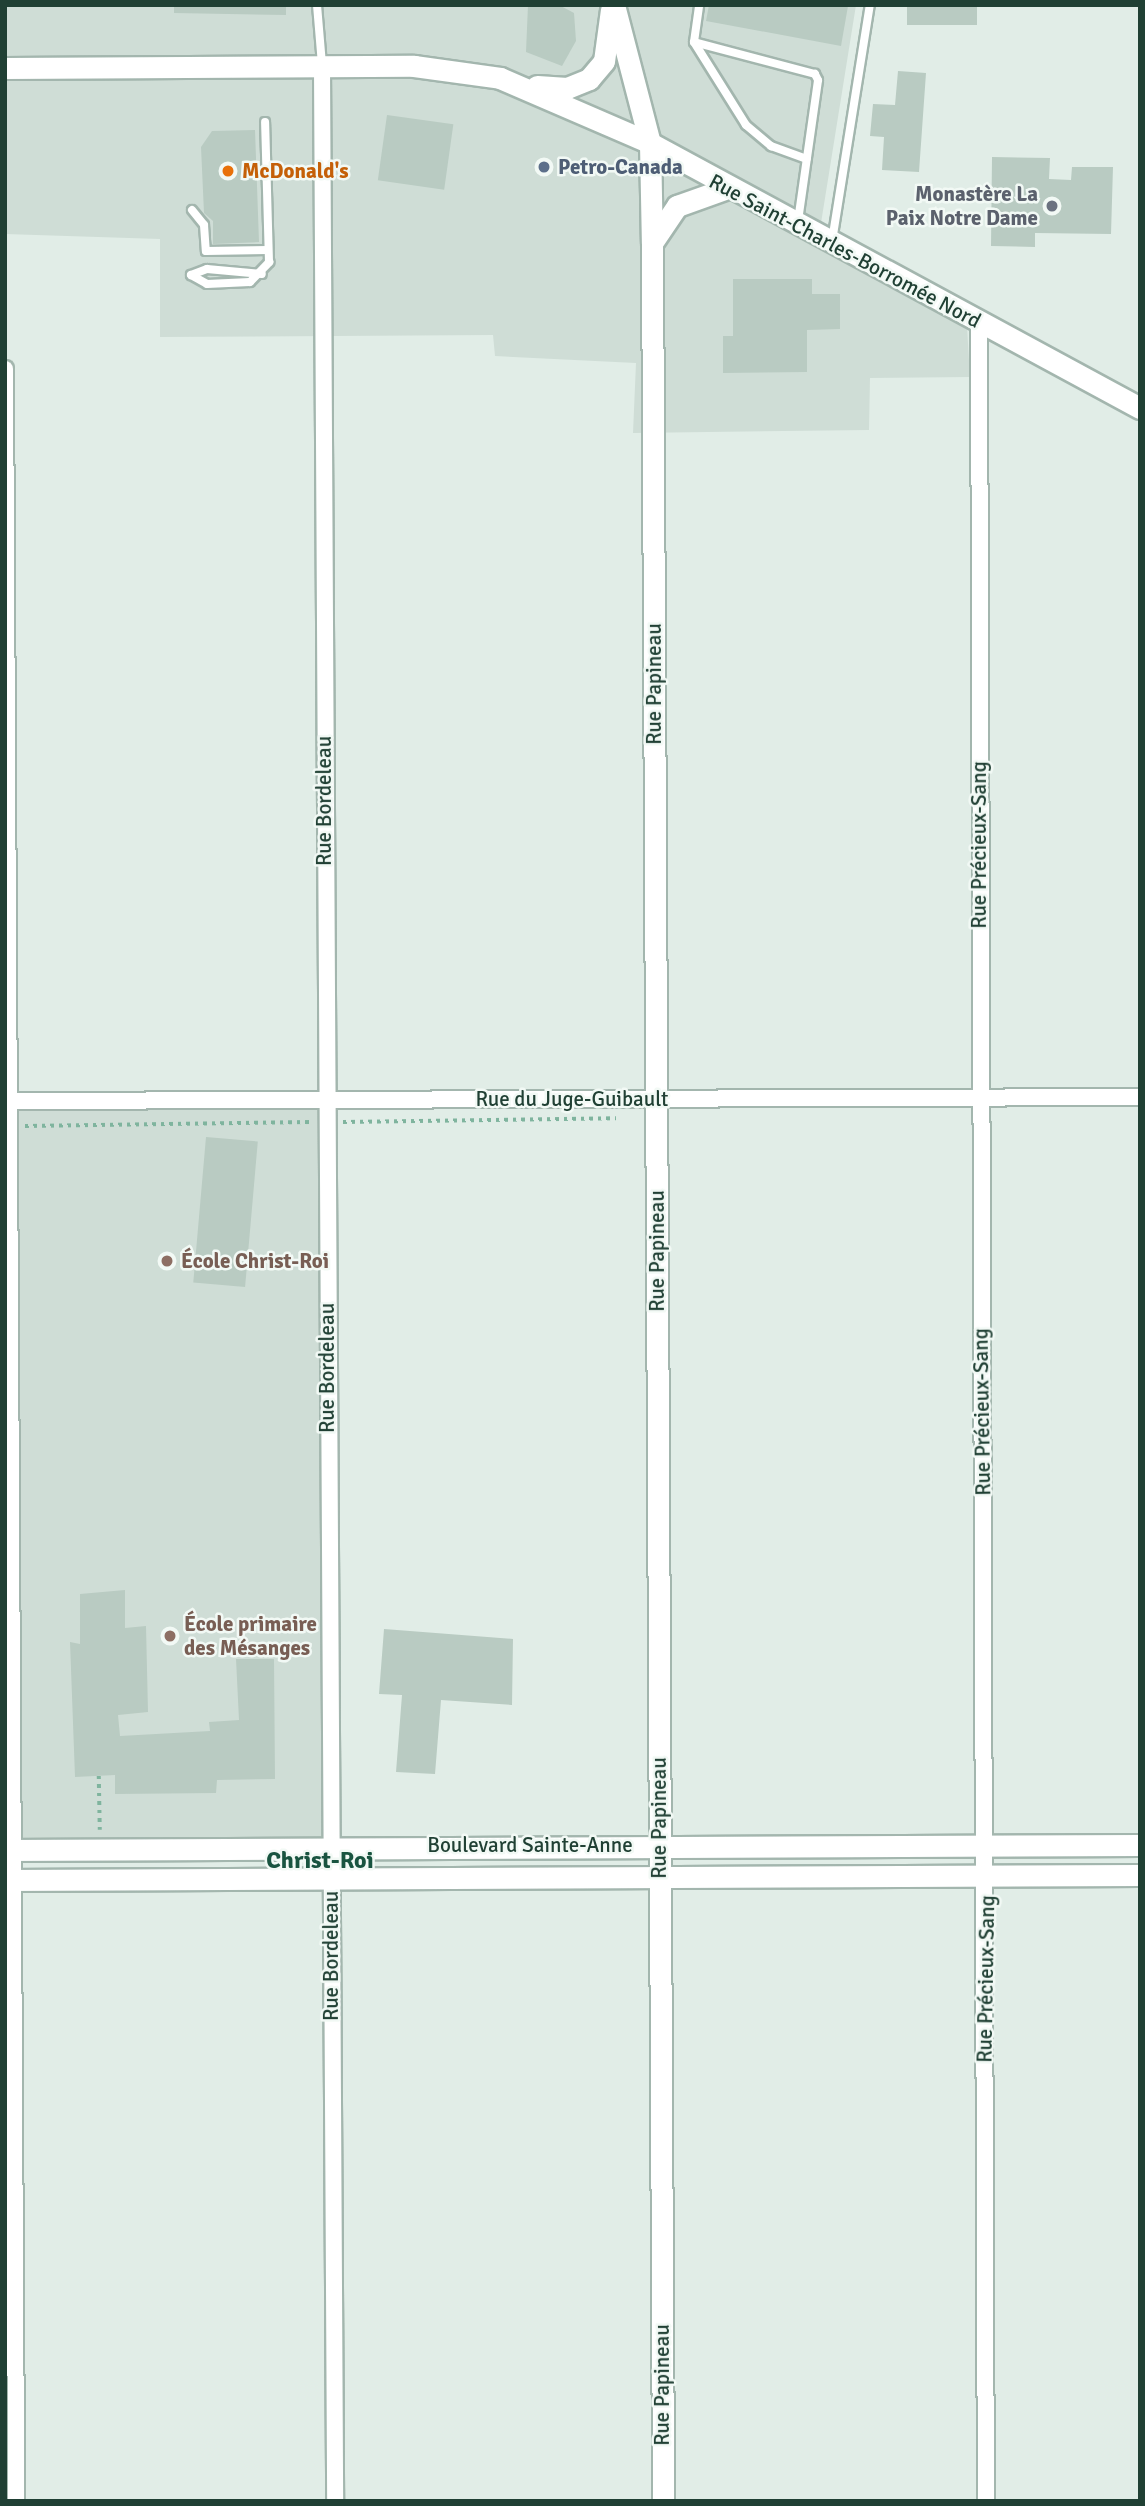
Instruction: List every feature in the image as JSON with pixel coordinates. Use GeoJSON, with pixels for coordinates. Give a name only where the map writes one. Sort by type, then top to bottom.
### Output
{"type":"FeatureCollection","features":[{"type":"Feature","properties":{"kind":"street"},"geometry":{"type":"LineString","coordinates":[[524,85],[567,88],[589,79],[604,61],[613,5]]}},
{"type":"Feature","properties":{"kind":"street","name":"Rue Papineau"},"geometry":{"type":"LineString","coordinates":[[613,5],[650,143],[663,2501]]}},
{"type":"Feature","properties":{"kind":"street","name":"Rue Saint-Charles-Borromée Nord"},"geometry":{"type":"LineString","coordinates":[[5,68],[459,69],[524,85],[650,143],[725,189],[1140,408]]}},
{"type":"Feature","properties":{"kind":"street","name":"Rue Bordeleau"},"geometry":{"type":"LineString","coordinates":[[322,68],[324,1100],[335,2501]]}},
{"type":"Feature","properties":{"kind":"street"},"geometry":{"type":"LineString","coordinates":[[652,243],[677,206],[725,189]]}},
{"type":"Feature","properties":{"kind":"street","name":"Rue Précieux-Sang"},"geometry":{"type":"LineString","coordinates":[[979,323],[979,1097],[987,1875],[986,2501]]}},
{"type":"Feature","properties":{"kind":"street"},"geometry":{"type":"LineString","coordinates":[[5,369],[9,1880],[16,2501]]}},
{"type":"Feature","properties":{"kind":"street","name":"Rue du Juge-Guibault"},"geometry":{"type":"LineString","coordinates":[[7,1101],[1140,1097]]}},
{"type":"Feature","properties":{"kind":"street","name":"Boulevard Sainte-Anne"},"geometry":{"type":"LineString","coordinates":[[9,1850],[330,1846],[1140,1845]]}},
{"type":"Feature","properties":{"kind":"street","name":"Boulevard Sainte-Anne"},"geometry":{"type":"LineString","coordinates":[[9,1880],[660,1874],[1140,1875]]}},
{"type":"Feature","properties":{"kind":"lane"},"geometry":{"type":"LineString","coordinates":[[317,5],[322,68]]}},
{"type":"Feature","properties":{"kind":"lane"},"geometry":{"type":"LineString","coordinates":[[699,5],[694,41],[746,125],[771,146],[807,159]]}},
{"type":"Feature","properties":{"kind":"lane"},"geometry":{"type":"LineString","coordinates":[[831,245],[870,5]]}},
{"type":"Feature","properties":{"kind":"lane"},"geometry":{"type":"LineString","coordinates":[[694,41],[815,74],[797,227]]}},
{"type":"Feature","properties":{"kind":"lane"},"geometry":{"type":"LineString","coordinates":[[262,274],[207,269],[191,275],[207,284],[250,282],[262,274],[268,250],[265,121]]}},
{"type":"Feature","properties":{"kind":"lane"},"geometry":{"type":"LineString","coordinates":[[192,211],[204,225],[206,251],[268,250]]}},
{"type":"Feature","properties":{"kind":"path"},"geometry":{"type":"LineString","coordinates":[[99,1776],[101,1850]]}},
{"type":"Feature","properties":{"kind":"shaded area"},"geometry":{"type":"Polygon","coordinates":[[[5,5],[856,5],[817,248],[967,326],[970,377],[870,378],[869,430],[633,433],[636,363],[495,356],[493,335],[160,337],[160,239],[5,234],[5,5]]]}},
{"type":"Feature","properties":{"kind":"shaded area"},"geometry":{"type":"Polygon","coordinates":[[[8,1100],[324,1100],[324,1846],[8,1846],[8,1100]]]}},
{"type":"Feature","properties":{"kind":"building"},"geometry":{"type":"Polygon","coordinates":[[[174,5],[286,5],[286,15],[174,13],[174,5]]]}},
{"type":"Feature","properties":{"kind":"building"},"geometry":{"type":"Polygon","coordinates":[[[528,5],[559,5],[574,13],[576,41],[562,66],[526,52],[528,5]]]}},
{"type":"Feature","properties":{"kind":"building"},"geometry":{"type":"Polygon","coordinates":[[[709,5],[848,6],[841,46],[706,21],[709,5]]]}},
{"type":"Feature","properties":{"kind":"building"},"geometry":{"type":"Polygon","coordinates":[[[907,5],[977,5],[977,25],[907,25],[907,5]]]}},
{"type":"Feature","properties":{"kind":"building"},"geometry":{"type":"Polygon","coordinates":[[[898,71],[926,73],[919,172],[882,170],[884,137],[870,136],[873,104],[895,105],[898,71]]]}},
{"type":"Feature","properties":{"kind":"building"},"geometry":{"type":"Polygon","coordinates":[[[387,115],[453,124],[444,190],[378,180],[387,115]]]}},
{"type":"Feature","properties":{"kind":"building"},"geometry":{"type":"Polygon","coordinates":[[[255,130],[259,242],[213,244],[213,221],[204,213],[201,147],[212,131],[255,130]]]}},
{"type":"Feature","properties":{"kind":"building","name":"Monastère La Paix Notre Dame"},"geometry":{"type":"Polygon","coordinates":[[[992,157],[1050,158],[1049,179],[1071,180],[1072,167],[1113,167],[1111,234],[1035,233],[1035,247],[991,246],[992,157]]]}},
{"type":"Feature","properties":{"kind":"building"},"geometry":{"type":"Polygon","coordinates":[[[733,279],[812,279],[812,294],[840,294],[840,329],[807,330],[807,372],[723,373],[723,336],[733,336],[733,279]]]}},
{"type":"Feature","properties":{"kind":"building"},"geometry":{"type":"Polygon","coordinates":[[[206,1137],[258,1142],[245,1287],[193,1282],[206,1137]]]}},
{"type":"Feature","properties":{"kind":"building"},"geometry":{"type":"Polygon","coordinates":[[[125,1590],[125,1628],[146,1626],[148,1712],[118,1715],[120,1736],[210,1731],[209,1722],[239,1720],[236,1659],[274,1659],[275,1779],[217,1780],[216,1793],[115,1794],[115,1775],[75,1777],[70,1642],[80,1644],[80,1594],[125,1590]]]}},
{"type":"Feature","properties":{"kind":"building"},"geometry":{"type":"Polygon","coordinates":[[[384,1629],[513,1639],[512,1705],[441,1700],[435,1774],[396,1772],[402,1695],[379,1694],[384,1629]]]}},
{"type":"Feature","properties":{"kind":"place","name":"Petro-Canada"},"geometry":{"type":"Point","coordinates":[544,167]}},
{"type":"Feature","properties":{"kind":"place","name":"McDonald's"},"geometry":{"type":"Point","coordinates":[228,171]}},
{"type":"Feature","properties":{"kind":"place","name":"Monastère La Paix Notre Dame"},"geometry":{"type":"Point","coordinates":[1052,206]}},
{"type":"Feature","properties":{"kind":"place","name":"École Christ-Roi"},"geometry":{"type":"Point","coordinates":[167,1261]}},
{"type":"Feature","properties":{"kind":"place","name":"École primaire des Mésanges"},"geometry":{"type":"Point","coordinates":[170,1636]}},
{"type":"Feature","properties":{"kind":"district","name":"Christ-Roi"},"geometry":{"type":"Point","coordinates":[320,1861]}}]}
